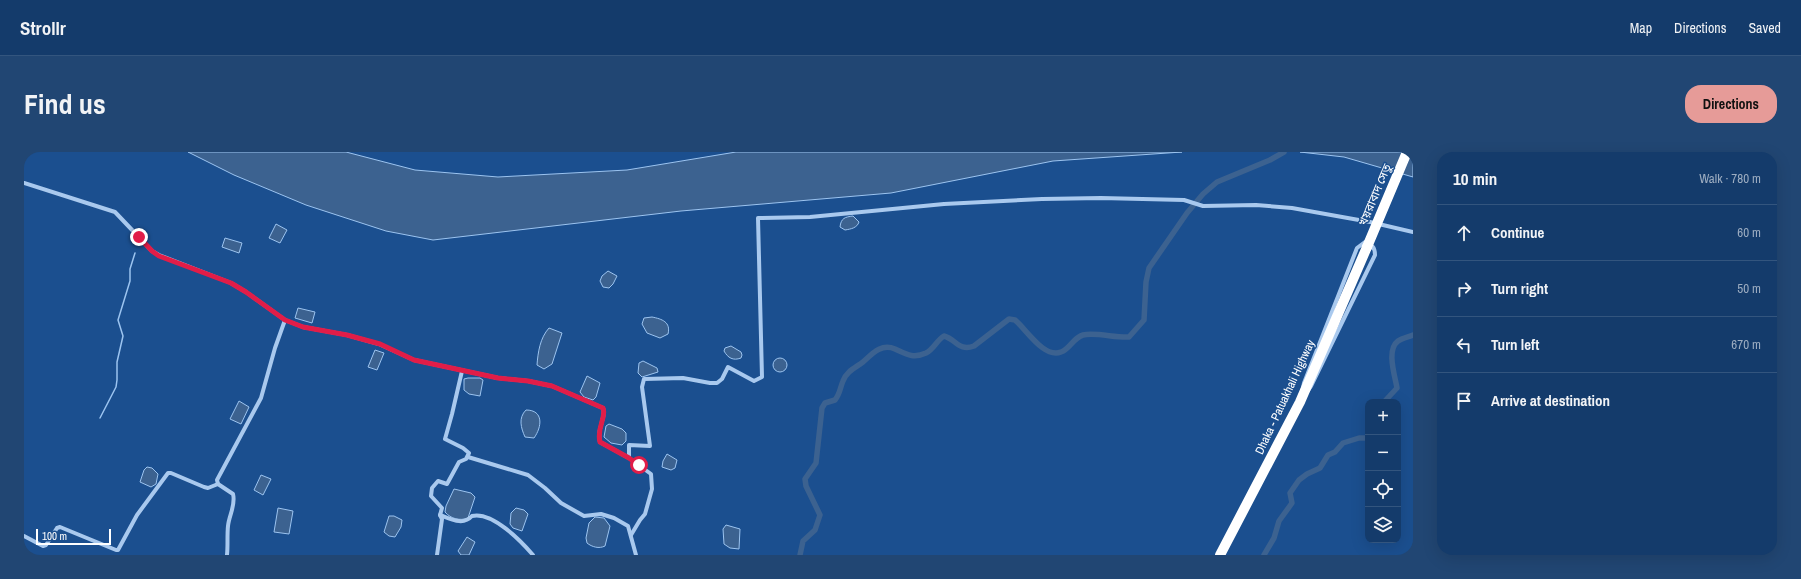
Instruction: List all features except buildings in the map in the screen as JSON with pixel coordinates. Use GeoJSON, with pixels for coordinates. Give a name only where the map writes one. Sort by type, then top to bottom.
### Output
{"type":"FeatureCollection","features":[{"type":"Feature","properties":{"kind":"highway","name":"খয়রাবাদ সেতু"},"geometry":{"type":"LineString","coordinates":[[1367,247],[1408,152]]}},
{"type":"Feature","properties":{"kind":"highway","name":"Dhaka - Patuakhali Highway"},"geometry":{"type":"LineString","coordinates":[[1220,555],[1300,402],[1367,247]]}},
{"type":"Feature","properties":{"kind":"street"},"geometry":{"type":"LineString","coordinates":[[24,183],[114,212],[152,251],[159,256],[231,283],[285,320],[303,327],[347,335],[380,344],[414,360],[462,371],[552,386],[603,408],[604,415],[598,435],[600,442],[629,458],[650,474],[652,489],[645,514],[631,535]]}},
{"type":"Feature","properties":{"kind":"street"},"geometry":{"type":"LineString","coordinates":[[629,458],[629,445],[650,446],[642,387],[644,379],[682,378],[717,383],[722,379],[728,367],[754,381],[762,377],[758,218],[810,216],[944,204],[1042,199],[1184,200],[1203,206],[1256,205],[1292,208],[1413,232]]}},
{"type":"Feature","properties":{"kind":"street"},"geometry":{"type":"LineString","coordinates":[[1365,242],[1373,245],[1375,255],[1311,386],[1300,402],[1304,383],[1357,248],[1365,242]]}},
{"type":"Feature","properties":{"kind":"street"},"geometry":{"type":"LineString","coordinates":[[218,484],[217,480],[260,398],[285,320]]}},
{"type":"Feature","properties":{"kind":"street"},"geometry":{"type":"LineString","coordinates":[[462,371],[445,439],[467,450],[469,453],[468,457]]}},
{"type":"Feature","properties":{"kind":"street"},"geometry":{"type":"LineString","coordinates":[[437,555],[442,519],[440,515],[442,508],[431,496],[432,488],[438,481],[447,484],[459,462],[468,457],[528,475],[561,503],[584,516],[601,514],[614,518],[628,526],[636,555]]}},
{"type":"Feature","properties":{"kind":"street"},"geometry":{"type":"LineString","coordinates":[[24,536],[44,546],[60,526],[118,550],[137,515],[168,473],[208,488],[218,484]]}},
{"type":"Feature","properties":{"kind":"street"},"geometry":{"type":"LineString","coordinates":[[218,484],[233,494],[234,499],[228,526],[229,536],[227,555]]}},
{"type":"Feature","properties":{"kind":"street"},"geometry":{"type":"LineString","coordinates":[[440,515],[463,522],[472,516],[483,516],[500,524],[533,555]]}},
{"type":"Feature","properties":{"kind":"water"},"geometry":{"type":"Polygon","coordinates":[[[188,152],[346,152],[415,170],[498,177],[627,170],[736,152],[1182,152],[1053,161],[891,193],[681,211],[433,240],[386,231],[306,205],[234,175],[188,152]]]}},
{"type":"Feature","properties":{"kind":"water"},"geometry":{"type":"Polygon","coordinates":[[[1300,152],[1413,152],[1413,177],[1344,157],[1300,152]]]}},
{"type":"Feature","properties":{"kind":"water"},"geometry":{"type":"Polygon","coordinates":[[[853,216],[859,222],[857,226],[852,229],[845,230],[840,227],[844,218],[853,216]]]}},
{"type":"Feature","properties":{"kind":"water"},"geometry":{"type":"Polygon","coordinates":[[[276,224],[287,230],[280,243],[269,238],[276,224]]]}},
{"type":"Feature","properties":{"kind":"water"},"geometry":{"type":"Polygon","coordinates":[[[225,238],[242,243],[239,253],[222,247],[225,238]]]}},
{"type":"Feature","properties":{"kind":"water"},"geometry":{"type":"Polygon","coordinates":[[[608,271],[617,276],[609,288],[603,287],[600,281],[602,276],[608,271]]]}},
{"type":"Feature","properties":{"kind":"water"},"geometry":{"type":"Polygon","coordinates":[[[298,308],[315,312],[312,323],[295,318],[298,308]]]}},
{"type":"Feature","properties":{"kind":"water"},"geometry":{"type":"Polygon","coordinates":[[[652,317],[662,320],[667,324],[669,330],[668,334],[660,338],[647,333],[642,324],[644,318],[652,317]]]}},
{"type":"Feature","properties":{"kind":"water"},"geometry":{"type":"Polygon","coordinates":[[[549,328],[562,333],[552,364],[544,369],[537,365],[538,355],[540,345],[549,328]]]}},
{"type":"Feature","properties":{"kind":"water"},"geometry":{"type":"Polygon","coordinates":[[[731,346],[741,352],[741,358],[733,359],[727,355],[724,351],[725,348],[731,346]]]}},
{"type":"Feature","properties":{"kind":"water"},"geometry":{"type":"Polygon","coordinates":[[[375,350],[384,353],[377,370],[368,367],[375,350]]]}},
{"type":"Feature","properties":{"kind":"water"},"geometry":{"type":"Polygon","coordinates":[[[777,358],[783,358],[787,362],[787,368],[783,372],[777,372],[773,368],[773,362],[777,358]]]}},
{"type":"Feature","properties":{"kind":"water"},"geometry":{"type":"Polygon","coordinates":[[[643,361],[657,368],[658,372],[642,377],[638,373],[639,363],[643,361]]]}},
{"type":"Feature","properties":{"kind":"water"},"geometry":{"type":"Polygon","coordinates":[[[587,376],[600,383],[596,397],[593,400],[584,397],[580,392],[587,376]]]}},
{"type":"Feature","properties":{"kind":"water"},"geometry":{"type":"Polygon","coordinates":[[[480,378],[483,380],[480,396],[469,394],[464,390],[464,379],[480,378]]]}},
{"type":"Feature","properties":{"kind":"water"},"geometry":{"type":"Polygon","coordinates":[[[239,401],[249,407],[241,424],[230,419],[239,401]]]}},
{"type":"Feature","properties":{"kind":"water"},"geometry":{"type":"Polygon","coordinates":[[[526,410],[532,411],[539,416],[539,429],[534,438],[525,437],[522,430],[521,420],[523,413],[526,410]]]}},
{"type":"Feature","properties":{"kind":"water"},"geometry":{"type":"Polygon","coordinates":[[[609,424],[622,429],[626,433],[626,441],[622,445],[611,443],[604,437],[606,426],[609,424]]]}},
{"type":"Feature","properties":{"kind":"water"},"geometry":{"type":"Polygon","coordinates":[[[667,454],[677,460],[675,468],[671,470],[662,467],[663,461],[667,454]]]}},
{"type":"Feature","properties":{"kind":"water"},"geometry":{"type":"Polygon","coordinates":[[[147,467],[152,468],[158,474],[156,484],[151,487],[140,482],[144,470],[147,467]]]}},
{"type":"Feature","properties":{"kind":"water"},"geometry":{"type":"Polygon","coordinates":[[[261,475],[271,479],[263,495],[254,490],[261,475]]]}},
{"type":"Feature","properties":{"kind":"water"},"geometry":{"type":"Polygon","coordinates":[[[454,489],[471,493],[475,497],[468,518],[456,519],[445,512],[446,506],[454,489]]]}},
{"type":"Feature","properties":{"kind":"water"},"geometry":{"type":"Polygon","coordinates":[[[278,508],[293,511],[289,534],[274,532],[278,508]]]}},
{"type":"Feature","properties":{"kind":"water"},"geometry":{"type":"Polygon","coordinates":[[[516,508],[524,510],[528,514],[522,531],[513,528],[510,524],[511,513],[516,508]]]}},
{"type":"Feature","properties":{"kind":"water"},"geometry":{"type":"Polygon","coordinates":[[[389,516],[394,516],[402,520],[401,527],[395,537],[389,536],[384,532],[389,516]]]}},
{"type":"Feature","properties":{"kind":"water"},"geometry":{"type":"Polygon","coordinates":[[[595,517],[604,518],[610,526],[605,546],[603,547],[591,546],[587,543],[586,538],[589,523],[595,517]]]}},
{"type":"Feature","properties":{"kind":"water"},"geometry":{"type":"Polygon","coordinates":[[[726,525],[740,529],[739,549],[730,548],[724,544],[723,529],[726,525]]]}},
{"type":"Feature","properties":{"kind":"water"},"geometry":{"type":"Polygon","coordinates":[[[467,537],[475,542],[469,555],[461,555],[458,551],[467,537]]]}},
{"type":"Feature","properties":{"kind":"waterway"},"geometry":{"type":"LineString","coordinates":[[800,555],[803,541],[815,530],[820,515],[806,486],[805,479],[816,463],[822,408],[825,403],[837,398],[845,378],[852,370],[877,350],[885,347],[917,356],[929,351],[944,336],[961,346],[974,346],[1009,319],[1015,320],[1042,347],[1055,353],[1064,351],[1077,338],[1083,335],[1093,334],[1129,337],[1144,320],[1146,282],[1149,268],[1187,213],[1203,194],[1217,182],[1270,160],[1284,152]]}},
{"type":"Feature","properties":{"kind":"waterway"},"geometry":{"type":"LineString","coordinates":[[100,418],[116,387],[117,362],[123,336],[118,320],[130,281],[130,269],[135,253]]}},
{"type":"Feature","properties":{"kind":"waterway"},"geometry":{"type":"LineString","coordinates":[[1387,399],[1397,388],[1392,363],[1392,350],[1394,345],[1403,338],[1413,335]]}},
{"type":"Feature","properties":{"kind":"waterway"},"geometry":{"type":"LineString","coordinates":[[1264,555],[1274,538],[1279,521],[1292,503],[1290,493],[1299,480],[1307,474],[1320,468],[1328,455],[1335,452],[1343,443],[1359,438],[1365,438]]}},
{"type":"Feature","properties":{"kind":"route"},"geometry":{"type":"LineString","coordinates":[[139,237],[159,256],[231,283],[285,320],[303,327],[347,335],[380,344],[414,360],[498,378],[528,381],[552,386],[595,404],[604,409],[604,415],[599,427],[598,435],[600,442],[639,465]]}}]}
